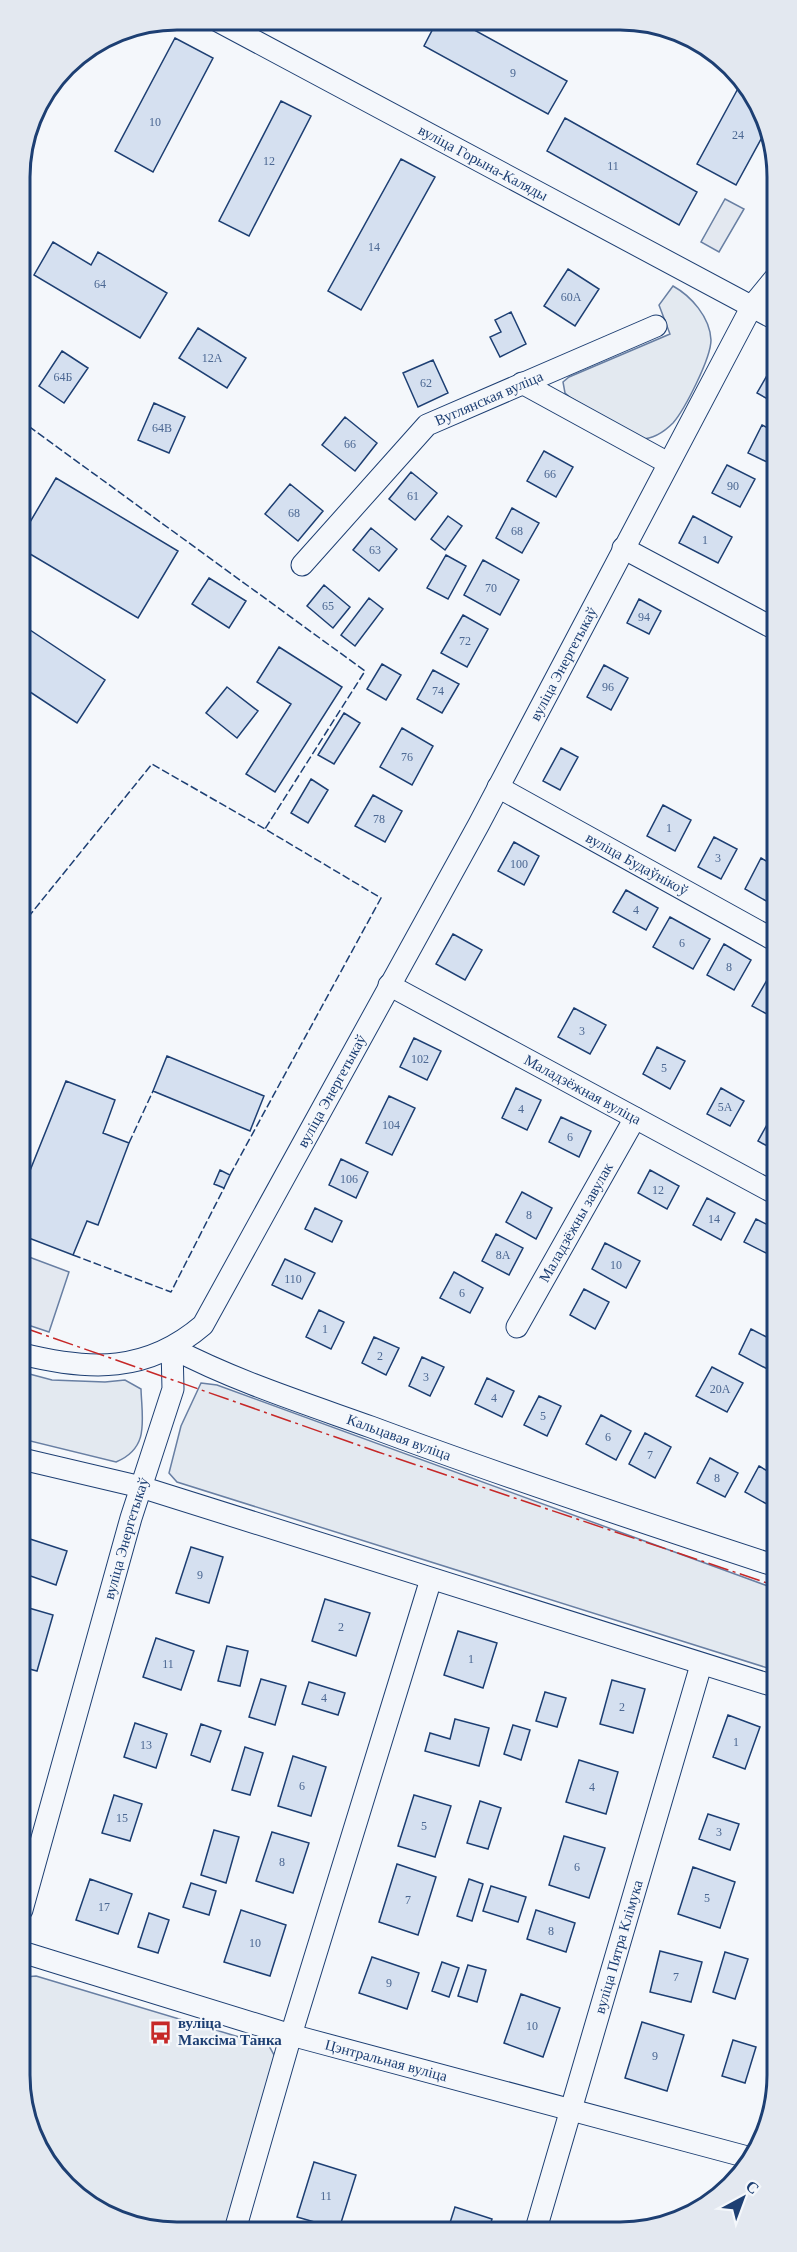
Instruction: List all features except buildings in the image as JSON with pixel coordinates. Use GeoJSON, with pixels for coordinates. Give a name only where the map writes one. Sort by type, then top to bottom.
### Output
{"type":"FeatureCollection","features":[{"type":"Feature","properties":{"kind":"street","name":"вуліца Горына-Каляды"},"geometry":{"type":"LineString","coordinates":[[234,30],[658,259],[767,315]]}},
{"type":"Feature","properties":{"kind":"street"},"geometry":{"type":"LineString","coordinates":[[752,306],[767,288]]}},
{"type":"Feature","properties":{"kind":"street","name":"вуліца Энергетыкаў"},"geometry":{"type":"LineString","coordinates":[[30,1882],[141,1487],[173,1389],[172,1348],[203,1325],[220,1298],[498,787],[752,306]]}},
{"type":"Feature","properties":{"kind":"street","name":"Вуглянская вуліца"},"geometry":{"type":"LineString","coordinates":[[302,565],[427,425],[656,326]]}},
{"type":"Feature","properties":{"kind":"street"},"geometry":{"type":"LineString","coordinates":[[522,383],[668,462]]}},
{"type":"Feature","properties":{"kind":"street"},"geometry":{"type":"LineString","coordinates":[[623,548],[767,625]]}},
{"type":"Feature","properties":{"kind":"street","name":"вуліца Будаўнікоў"},"geometry":{"type":"LineString","coordinates":[[498,787],[767,936]]}},
{"type":"Feature","properties":{"kind":"street","name":"Маладзёжная вуліца"},"geometry":{"type":"LineString","coordinates":[[389,985],[767,1189]]}},
{"type":"Feature","properties":{"kind":"street","name":"Маладзёжны завулак"},"geometry":{"type":"LineString","coordinates":[[517,1327],[635,1118]]}},
{"type":"Feature","properties":{"kind":"street"},"geometry":{"type":"LineString","coordinates":[[30,1356],[63,1364],[97,1365],[148,1359],[172,1348]]}},
{"type":"Feature","properties":{"kind":"street","name":"Кальцавая вуліца"},"geometry":{"type":"LineString","coordinates":[[172,1348],[199,1362],[266,1388],[502,1476],[767,1563]]}},
{"type":"Feature","properties":{"kind":"street"},"geometry":{"type":"LineString","coordinates":[[30,1461],[141,1487],[767,1685]]}},
{"type":"Feature","properties":{"kind":"street"},"geometry":{"type":"LineString","coordinates":[[237,2222],[291,2035],[430,1579]]}},
{"type":"Feature","properties":{"kind":"street","name":"вуліца Пятра Клімука"},"geometry":{"type":"LineString","coordinates":[[538,2222],[701,1665]]}},
{"type":"Feature","properties":{"kind":"street","name":"Цэнтральная вуліца"},"geometry":{"type":"LineString","coordinates":[[30,1954],[291,2035],[742,2156]]}},
{"type":"Feature","properties":{"kind":"shaded area"},"geometry":{"type":"Polygon","coordinates":[[[725,199],[744,209],[719,252],[701,242],[725,199]]]}},
{"type":"Feature","properties":{"kind":"shaded area"},"geometry":{"type":"Polygon","coordinates":[[[673,286],[693,301],[703,315],[710,331],[710,348],[696,383],[673,423],[650,438],[641,439],[571,398],[565,393],[563,382],[569,377],[670,334],[659,305],[673,286]]]}},
{"type":"Feature","properties":{"kind":"shaded area"},"geometry":{"type":"Polygon","coordinates":[[[30,1257],[69,1272],[49,1332],[30,1326],[30,1257]]]}},
{"type":"Feature","properties":{"kind":"shaded area"},"geometry":{"type":"Polygon","coordinates":[[[30,1374],[52,1380],[105,1382],[125,1380],[141,1389],[142,1432],[139,1441],[127,1456],[116,1462],[30,1441],[30,1374]]]}},
{"type":"Feature","properties":{"kind":"shaded area"},"geometry":{"type":"Polygon","coordinates":[[[201,1383],[217,1385],[767,1586],[767,1668],[177,1482],[169,1473],[181,1426],[201,1383]]]}},
{"type":"Feature","properties":{"kind":"shaded area"},"geometry":{"type":"Polygon","coordinates":[[[36,1976],[269,2046],[274,2055],[275,2068],[229,2222],[158,2221],[121,2211],[88,2192],[60,2164],[41,2131],[31,2094],[30,1977],[36,1976]]]}},
{"type":"Feature","properties":{"kind":"fence"},"geometry":{"type":"LineString","coordinates":[[30,427],[365,671],[265,829],[381,898],[230,1175]]}},
{"type":"Feature","properties":{"kind":"fence"},"geometry":{"type":"LineString","coordinates":[[30,915],[152,764],[265,829]]}},
{"type":"Feature","properties":{"kind":"fence"},"geometry":{"type":"LineString","coordinates":[[129,1143],[153,1091]]}},
{"type":"Feature","properties":{"kind":"fence"},"geometry":{"type":"LineString","coordinates":[[73,1255],[171,1292],[224,1188]]}},
{"type":"Feature","properties":{"kind":"power"},"geometry":{"type":"LineString","coordinates":[[30,1330],[378,1452],[767,1583]]}},
{"type":"Feature","properties":{"kind":"place","name":"вуліца Максіма Танка"},"geometry":{"type":"Point","coordinates":[160,2032]}}]}
